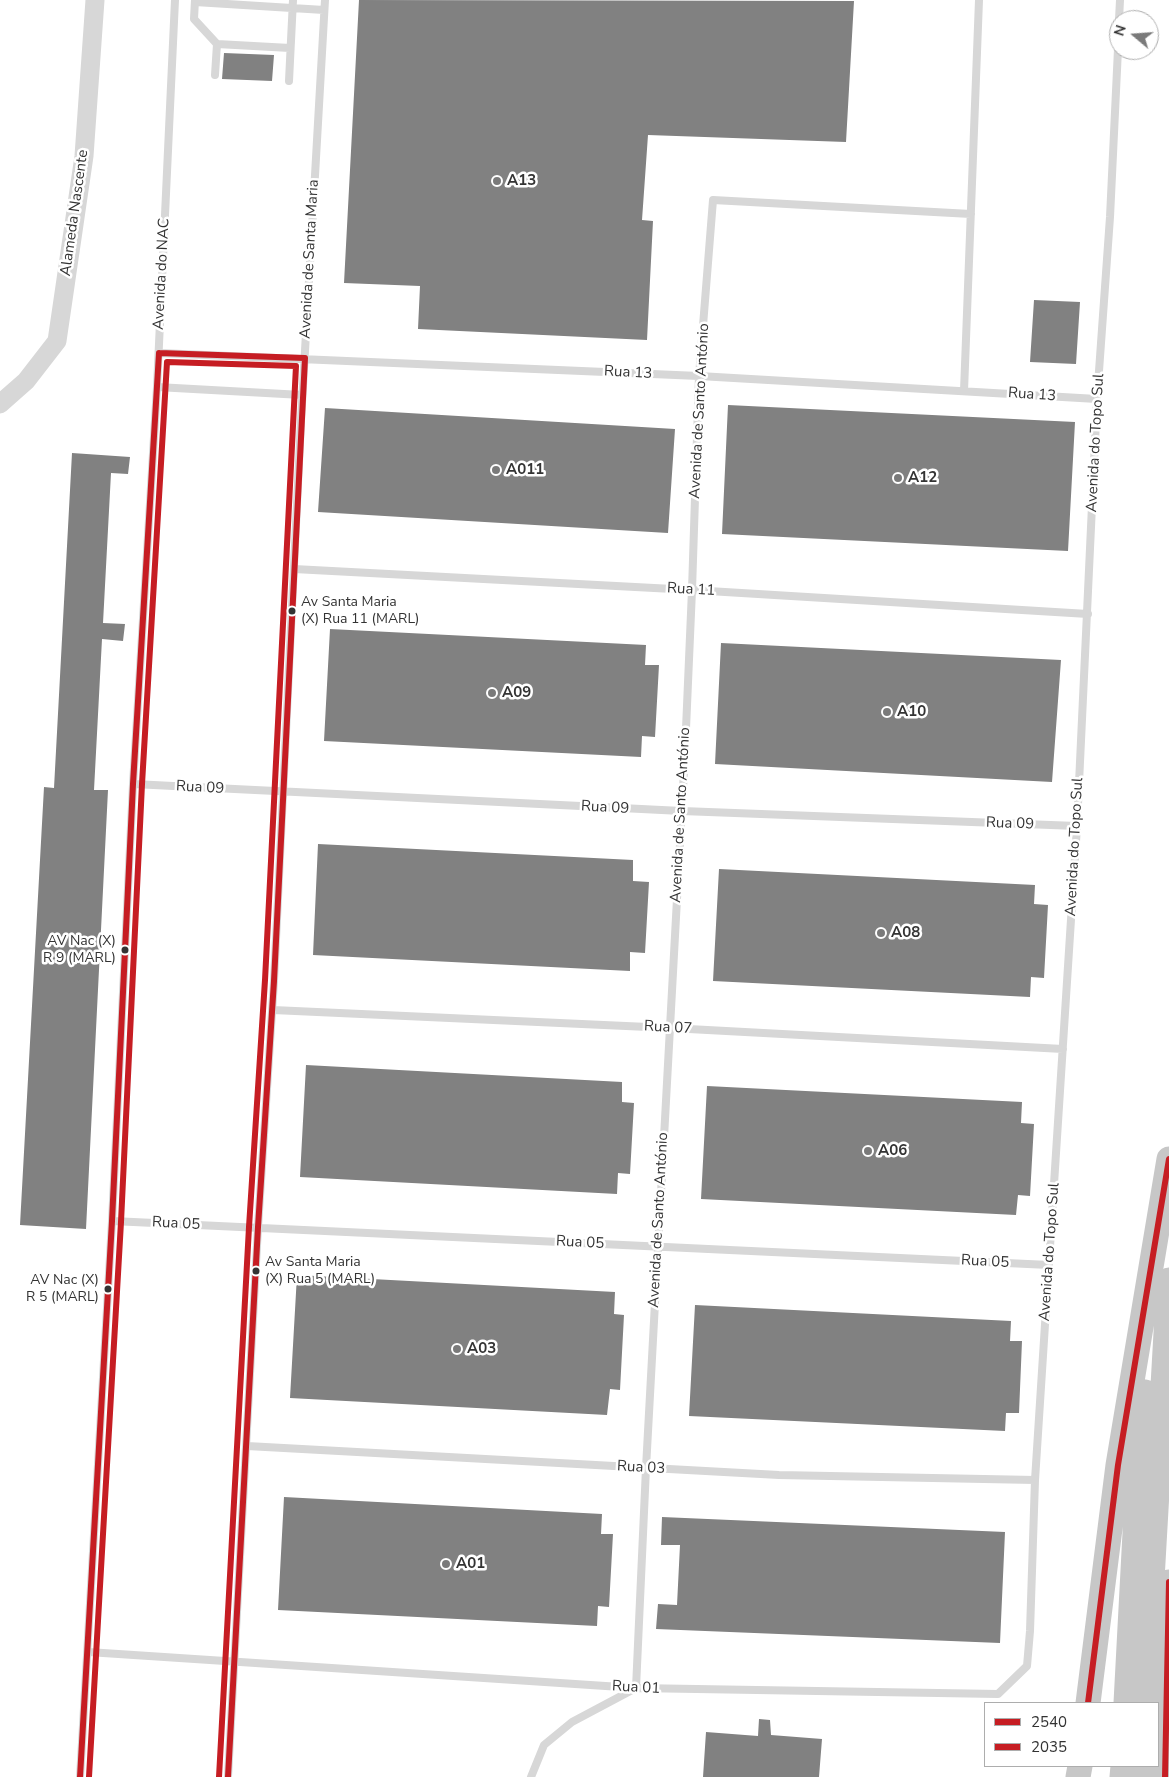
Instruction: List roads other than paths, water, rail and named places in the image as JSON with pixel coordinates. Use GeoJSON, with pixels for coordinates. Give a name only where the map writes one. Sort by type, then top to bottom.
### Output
{"type":"FeatureCollection","features":[{"type":"Feature","properties":{"kind":"highway"},"geometry":{"type":"LineString","coordinates":[[1088,1702],[1118,1465],[1169,1158]]}},
{"type":"Feature","properties":{"kind":"highway"},"geometry":{"type":"LineString","coordinates":[[1126,1702],[1136,1514],[1159,1223]]}},
{"type":"Feature","properties":{"kind":"highway"},"geometry":{"type":"LineString","coordinates":[[1145,1702],[1169,1280]]}},
{"type":"Feature","properties":{"kind":"highway"},"geometry":{"type":"LineString","coordinates":[[1165,1777],[1169,1582]]}},
{"type":"Feature","properties":{"kind":"street","name":"Alameda Nascente"},"geometry":{"type":"LineString","coordinates":[[0,404],[26,381],[57,341],[84,156],[95,0]]}},
{"type":"Feature","properties":{"kind":"lane","name":"Avenida do NAC"},"geometry":{"type":"LineString","coordinates":[[80,1777],[112,1221],[133,784],[159,353],[175,0]]}},
{"type":"Feature","properties":{"kind":"lane","name":"Avenida de Santa Maria"},"geometry":{"type":"LineString","coordinates":[[227,1777],[258,1227],[273,1010],[302,395],[325,0]]}},
{"type":"Feature","properties":{"kind":"lane"},"geometry":{"type":"LineString","coordinates":[[964,391],[979,0]]}},
{"type":"Feature","properties":{"kind":"lane"},"geometry":{"type":"LineString","coordinates":[[215,75],[217,44],[194,18],[195,1],[293,4],[324,10]]}},
{"type":"Feature","properties":{"kind":"lane"},"geometry":{"type":"LineString","coordinates":[[289,81],[293,4]]}},
{"type":"Feature","properties":{"kind":"lane"},"geometry":{"type":"LineString","coordinates":[[217,44],[290,48]]}},
{"type":"Feature","properties":{"kind":"lane","name":"Avenida do Topo Sul"},"geometry":{"type":"LineString","coordinates":[[1027,1666],[1035,1480],[1077,826],[1097,399],[1110,217],[1117,60]]}},
{"type":"Feature","properties":{"kind":"lane","name":"Avenida de Santo António"},"geometry":{"type":"LineString","coordinates":[[636,1688],[646,1468],[682,811],[700,376],[713,200],[971,214]]}},
{"type":"Feature","properties":{"kind":"lane","name":"Rua 13"},"geometry":{"type":"LineString","coordinates":[[159,353],[700,376],[1097,399]]}},
{"type":"Feature","properties":{"kind":"lane"},"geometry":{"type":"LineString","coordinates":[[157,387],[302,395]]}},
{"type":"Feature","properties":{"kind":"lane","name":"Rua 11"},"geometry":{"type":"LineString","coordinates":[[294,569],[692,590],[1088,614]]}},
{"type":"Feature","properties":{"kind":"lane","name":"Rua 09"},"geometry":{"type":"LineString","coordinates":[[133,784],[282,793],[682,811],[1077,826]]}},
{"type":"Feature","properties":{"kind":"lane","name":"Rua 07"},"geometry":{"type":"LineString","coordinates":[[273,1010],[670,1028],[1063,1049]]}},
{"type":"Feature","properties":{"kind":"lane","name":"Rua 05"},"geometry":{"type":"LineString","coordinates":[[112,1221],[1049,1265]]}},
{"type":"Feature","properties":{"kind":"lane","name":"Rua 03"},"geometry":{"type":"LineString","coordinates":[[247,1446],[779,1475],[1035,1480]]}},
{"type":"Feature","properties":{"kind":"lane","name":"Rua 01"},"geometry":{"type":"LineString","coordinates":[[88,1652],[636,1688],[998,1694],[1027,1666]]}},
{"type":"Feature","properties":{"kind":"lane"},"geometry":{"type":"LineString","coordinates":[[531,1777],[544,1745],[572,1722],[636,1688]]}},
{"type":"Feature","properties":{"kind":"place","name":"A13"},"geometry":{"type":"Point","coordinates":[497,181]}},
{"type":"Feature","properties":{"kind":"place","name":"A011"},"geometry":{"type":"Point","coordinates":[496,470]}},
{"type":"Feature","properties":{"kind":"place","name":"A12"},"geometry":{"type":"Point","coordinates":[898,478]}},
{"type":"Feature","properties":{"kind":"place","name":"Av Santa Maria (X) Rua 11 (MARL)"},"geometry":{"type":"Point","coordinates":[292,611]}},
{"type":"Feature","properties":{"kind":"place","name":"A09"},"geometry":{"type":"Point","coordinates":[492,693]}},
{"type":"Feature","properties":{"kind":"place","name":"A10"},"geometry":{"type":"Point","coordinates":[887,712]}},
{"type":"Feature","properties":{"kind":"place","name":"A08"},"geometry":{"type":"Point","coordinates":[881,933]}},
{"type":"Feature","properties":{"kind":"place","name":"AV Nac (X) R 9 (MARL)"},"geometry":{"type":"Point","coordinates":[125,950]}},
{"type":"Feature","properties":{"kind":"place","name":"A06"},"geometry":{"type":"Point","coordinates":[868,1151]}},
{"type":"Feature","properties":{"kind":"place","name":"Av Santa Maria (X) Rua 5 (MARL)"},"geometry":{"type":"Point","coordinates":[256,1271]}},
{"type":"Feature","properties":{"kind":"place","name":"AV Nac (X) R 5 (MARL)"},"geometry":{"type":"Point","coordinates":[108,1289]}},
{"type":"Feature","properties":{"kind":"place","name":"A03"},"geometry":{"type":"Point","coordinates":[457,1349]}},
{"type":"Feature","properties":{"kind":"place","name":"A01"},"geometry":{"type":"Point","coordinates":[446,1564]}}]}
